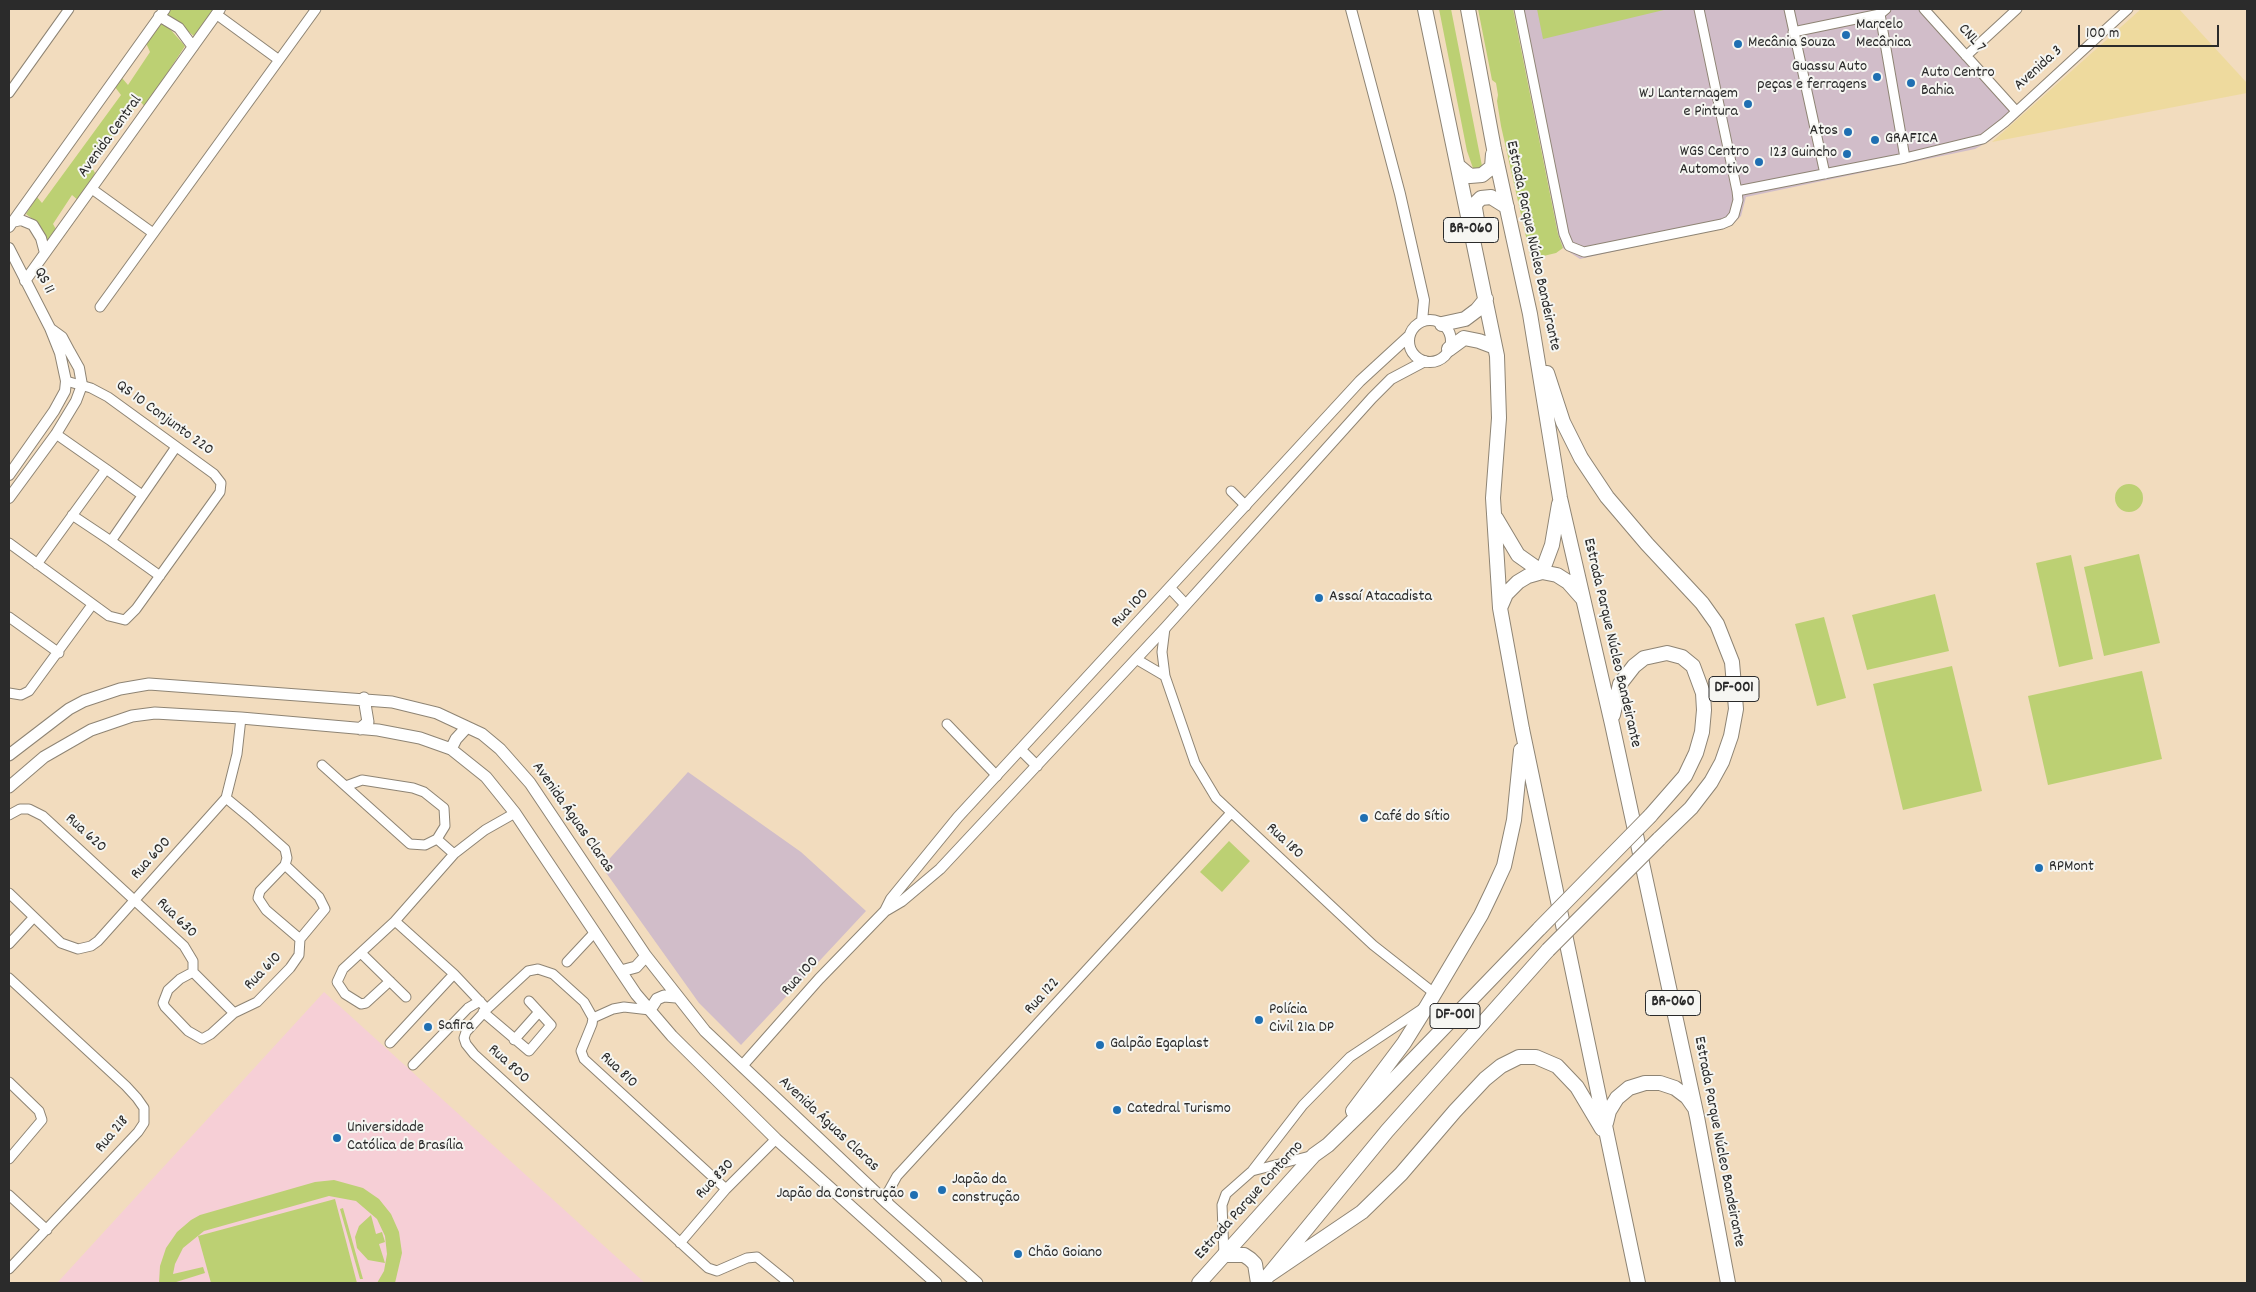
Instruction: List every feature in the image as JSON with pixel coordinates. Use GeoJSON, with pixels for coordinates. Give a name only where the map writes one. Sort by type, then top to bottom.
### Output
{"type":"FeatureCollection","features":[{"type":"Feature","properties":{"kind":"highway","name":"BR-060"},"geometry":{"type":"LineString","coordinates":[[1425,9],[1496,352],[1499,418],[1494,515],[1500,608],[1522,729],[1638,1283]]}},
{"type":"Feature","properties":{"kind":"highway","name":"Estrada Parque Núcleo Bandeirante"},"geometry":{"type":"LineString","coordinates":[[1468,9],[1494,149],[1530,314],[1560,498],[1612,724],[1697,1118],[1728,1283]]}},
{"type":"Feature","properties":{"kind":"highway"},"geometry":{"type":"LineString","coordinates":[[1458,166],[1470,176],[1482,175],[1492,167],[1494,149]]}},
{"type":"Feature","properties":{"kind":"highway"},"geometry":{"type":"LineString","coordinates":[[1448,349],[1464,338],[1480,341],[1496,352],[1500,343],[1475,208],[1478,200],[1488,196],[1507,207]]}},
{"type":"Feature","properties":{"kind":"highway"},"geometry":{"type":"LineString","coordinates":[[1439,322],[1465,319],[1477,310],[1486,299]]}},
{"type":"Feature","properties":{"kind":"highway","name":"DF-001"},"geometry":{"type":"LineString","coordinates":[[1263,1280],[1387,1131],[1548,950],[1691,808],[1711,782],[1722,762],[1731,736],[1736,709],[1732,662],[1716,624],[1702,603],[1647,544],[1607,497],[1580,458],[1563,422],[1549,381],[1538,331],[1530,314]]}},
{"type":"Feature","properties":{"kind":"highway"},"geometry":{"type":"LineString","coordinates":[[1542,572],[1552,545],[1560,498]]}},
{"type":"Feature","properties":{"kind":"highway"},"geometry":{"type":"LineString","coordinates":[[1494,515],[1518,555],[1542,572],[1556,575],[1568,582],[1584,599]]}},
{"type":"Feature","properties":{"kind":"highway"},"geometry":{"type":"LineString","coordinates":[[1500,608],[1506,594],[1518,582],[1528,576],[1542,572]]}},
{"type":"Feature","properties":{"kind":"highway","name":"DF-001"},"geometry":{"type":"LineString","coordinates":[[1328,1145],[1650,816],[1685,776],[1696,753],[1702,732],[1704,710],[1703,694],[1693,666],[1682,657],[1667,653],[1644,658],[1634,666],[1620,684],[1615,700],[1612,724]]}},
{"type":"Feature","properties":{"kind":"highway"},"geometry":{"type":"LineString","coordinates":[[1328,1145],[1404,1043],[1481,915],[1504,866],[1514,820],[1520,776],[1522,729]]}},
{"type":"Feature","properties":{"kind":"highway"},"geometry":{"type":"LineString","coordinates":[[1224,1255],[1244,1255],[1255,1264],[1263,1280],[1362,1212],[1402,1174],[1455,1111],[1485,1079],[1501,1066],[1519,1057],[1536,1057],[1557,1066],[1577,1087],[1606,1131]]}},
{"type":"Feature","properties":{"kind":"highway"},"geometry":{"type":"LineString","coordinates":[[1606,1131],[1609,1111],[1617,1098],[1630,1088],[1652,1082],[1668,1085],[1681,1092],[1692,1104],[1697,1118]]}},
{"type":"Feature","properties":{"kind":"highway","name":"Estrada Parque Contorno"},"geometry":{"type":"LineString","coordinates":[[1199,1283],[1314,1155],[1328,1145]]}},
{"type":"Feature","properties":{"kind":"main road","name":"Avenida Águas Claras"},"geometry":{"type":"LineString","coordinates":[[9,755],[69,709],[84,701],[120,689],[149,684],[364,698],[422,708],[482,734],[500,749],[530,783],[646,956],[676,997],[705,1031],[888,1204],[977,1283]]}},
{"type":"Feature","properties":{"kind":"main road"},"geometry":{"type":"LineString","coordinates":[[360,729],[368,722],[364,698]]}},
{"type":"Feature","properties":{"kind":"main road"},"geometry":{"type":"LineString","coordinates":[[9,787],[44,757],[68,742],[112,721],[155,713],[241,718],[360,729],[420,738],[451,749],[486,777],[515,813],[636,994],[696,1062],[776,1139],[936,1283]]}},
{"type":"Feature","properties":{"kind":"main road"},"geometry":{"type":"LineString","coordinates":[[451,749],[456,738],[467,727]]}},
{"type":"Feature","properties":{"kind":"main road"},"geometry":{"type":"LineString","coordinates":[[621,970],[636,967],[646,956]]}},
{"type":"Feature","properties":{"kind":"main road"},"geometry":{"type":"LineString","coordinates":[[650,1010],[657,999],[669,996],[676,997]]}},
{"type":"Feature","properties":{"kind":"street"},"geometry":{"type":"LineString","coordinates":[[9,92],[69,9]]}},
{"type":"Feature","properties":{"kind":"street"},"geometry":{"type":"LineString","coordinates":[[100,307],[316,9]]}},
{"type":"Feature","properties":{"kind":"street"},"geometry":{"type":"LineString","coordinates":[[1351,9],[1400,194],[1424,300],[1422,321],[1412,330],[1409,336],[1409,343],[1414,354],[1425,361],[1439,359],[1448,349],[1450,336],[1424,300]]}},
{"type":"Feature","properties":{"kind":"street"},"geometry":{"type":"LineString","coordinates":[[1518,9],[1564,234],[1570,246],[1578,251],[1589,252],[1722,224],[1729,221],[1734,215],[1738,200],[1737,191],[1700,9]]}},
{"type":"Feature","properties":{"kind":"street"},"geometry":{"type":"LineString","coordinates":[[1789,9],[1824,174]]}},
{"type":"Feature","properties":{"kind":"street","name":"CNL 7"},"geometry":{"type":"LineString","coordinates":[[1924,9],[2016,111]]}},
{"type":"Feature","properties":{"kind":"street"},"geometry":{"type":"LineString","coordinates":[[2001,9],[2008,17]]}},
{"type":"Feature","properties":{"kind":"street"},"geometry":{"type":"LineString","coordinates":[[1966,56],[2017,9]]}},
{"type":"Feature","properties":{"kind":"street","name":"Avenida 3"},"geometry":{"type":"LineString","coordinates":[[1737,191],[1976,142],[2005,122],[2128,9]]}},
{"type":"Feature","properties":{"kind":"street"},"geometry":{"type":"LineString","coordinates":[[218,11],[280,60]]}},
{"type":"Feature","properties":{"kind":"street","name":"Avenida Central"},"geometry":{"type":"LineString","coordinates":[[25,281],[218,11]]}},
{"type":"Feature","properties":{"kind":"street"},"geometry":{"type":"LineString","coordinates":[[1794,32],[1883,11],[1905,158]]}},
{"type":"Feature","properties":{"kind":"street"},"geometry":{"type":"LineString","coordinates":[[162,13],[179,28],[193,47]]}},
{"type":"Feature","properties":{"kind":"street","name":"Avenida Central"},"geometry":{"type":"LineString","coordinates":[[10,224],[162,13]]}},
{"type":"Feature","properties":{"kind":"street"},"geometry":{"type":"LineString","coordinates":[[92,189],[153,233]]}},
{"type":"Feature","properties":{"kind":"street"},"geometry":{"type":"LineString","coordinates":[[10,224],[21,220],[33,225],[45,253]]}},
{"type":"Feature","properties":{"kind":"street","name":"QS 11"},"geometry":{"type":"LineString","coordinates":[[9,248],[50,328],[60,353],[66,381]]}},
{"type":"Feature","properties":{"kind":"street"},"geometry":{"type":"LineString","coordinates":[[1422,321],[1439,322]]}},
{"type":"Feature","properties":{"kind":"street","name":"QS 11"},"geometry":{"type":"LineString","coordinates":[[50,328],[62,337],[78,368],[82,385]]}},
{"type":"Feature","properties":{"kind":"street","name":"Rua 100"},"geometry":{"type":"LineString","coordinates":[[885,911],[891,899],[958,818],[1360,381],[1409,336]]}},
{"type":"Feature","properties":{"kind":"street","name":"Rua 100"},"geometry":{"type":"LineString","coordinates":[[742,1066],[819,980],[885,911],[902,901],[940,869],[1165,628],[1372,398],[1398,374],[1425,361]]}},
{"type":"Feature","properties":{"kind":"street"},"geometry":{"type":"LineString","coordinates":[[9,475],[54,411],[65,391],[66,381]]}},
{"type":"Feature","properties":{"kind":"street","name":"QS 10 Conjunto 220"},"geometry":{"type":"LineString","coordinates":[[66,381],[102,393],[218,478],[221,488],[215,500],[160,576]]}},
{"type":"Feature","properties":{"kind":"street"},"geometry":{"type":"LineString","coordinates":[[9,498],[56,434],[76,402],[82,385]]}},
{"type":"Feature","properties":{"kind":"street"},"geometry":{"type":"LineString","coordinates":[[56,434],[142,495]]}},
{"type":"Feature","properties":{"kind":"street"},"geometry":{"type":"LineString","coordinates":[[111,541],[176,447]]}},
{"type":"Feature","properties":{"kind":"street"},"geometry":{"type":"LineString","coordinates":[[37,564],[106,469]]}},
{"type":"Feature","properties":{"kind":"street"},"geometry":{"type":"LineString","coordinates":[[1231,491],[1246,506]]}},
{"type":"Feature","properties":{"kind":"street"},"geometry":{"type":"LineString","coordinates":[[9,543],[92,605],[109,616],[125,620],[160,576],[72,515]]}},
{"type":"Feature","properties":{"kind":"street"},"geometry":{"type":"LineString","coordinates":[[1170,588],[1185,604]]}},
{"type":"Feature","properties":{"kind":"street"},"geometry":{"type":"LineString","coordinates":[[9,693],[15,695],[26,694],[59,653],[92,605]]}},
{"type":"Feature","properties":{"kind":"street"},"geometry":{"type":"LineString","coordinates":[[9,617],[59,653]]}},
{"type":"Feature","properties":{"kind":"street","name":"Rua 180"},"geometry":{"type":"LineString","coordinates":[[1165,628],[1162,652],[1165,676],[1195,763],[1207,785],[1230,814],[1431,1000]]}},
{"type":"Feature","properties":{"kind":"street"},"geometry":{"type":"LineString","coordinates":[[1136,659],[1165,676]]}},
{"type":"Feature","properties":{"kind":"street","name":"Rua 600"},"geometry":{"type":"LineString","coordinates":[[34,917],[62,943],[78,949],[85,948],[98,941],[226,798],[237,754],[241,718]]}},
{"type":"Feature","properties":{"kind":"street"},"geometry":{"type":"LineString","coordinates":[[947,724],[997,776]]}},
{"type":"Feature","properties":{"kind":"street"},"geometry":{"type":"LineString","coordinates":[[1021,750],[1037,766]]}},
{"type":"Feature","properties":{"kind":"street"},"geometry":{"type":"LineString","coordinates":[[322,765],[410,844],[425,845],[437,839],[445,826],[445,813],[438,802],[424,792],[400,784],[368,780],[357,781],[346,786]]}},
{"type":"Feature","properties":{"kind":"street","name":"Rua 610"},"geometry":{"type":"LineString","coordinates":[[193,972],[180,979],[168,990],[163,1003],[165,1008],[188,1030],[202,1038],[210,1034],[234,1013],[257,1002],[290,968],[299,955],[300,939],[319,918],[325,906],[320,896],[285,865],[287,858],[284,849],[226,798]]}},
{"type":"Feature","properties":{"kind":"street","name":"Rua 620"},"geometry":{"type":"LineString","coordinates":[[9,815],[20,809],[35,810],[135,901]]}},
{"type":"Feature","properties":{"kind":"street"},"geometry":{"type":"LineString","coordinates":[[390,981],[366,1003],[355,1002],[345,994],[338,985],[337,978],[395,921],[454,854],[485,830],[515,813]]}},
{"type":"Feature","properties":{"kind":"street","name":"Rua 122"},"geometry":{"type":"LineString","coordinates":[[888,1204],[887,1194],[897,1176],[1230,814]]}},
{"type":"Feature","properties":{"kind":"street"},"geometry":{"type":"LineString","coordinates":[[437,839],[454,854]]}},
{"type":"Feature","properties":{"kind":"street"},"geometry":{"type":"LineString","coordinates":[[285,865],[260,891],[258,898],[266,910],[300,939]]}},
{"type":"Feature","properties":{"kind":"street"},"geometry":{"type":"LineString","coordinates":[[9,894],[34,917],[9,944]]}},
{"type":"Feature","properties":{"kind":"street","name":"Rua 630"},"geometry":{"type":"LineString","coordinates":[[135,901],[188,951],[193,961],[193,972]]}},
{"type":"Feature","properties":{"kind":"street"},"geometry":{"type":"LineString","coordinates":[[395,921],[454,974],[480,1001],[485,1010],[526,1050],[532,1050],[551,1028],[550,1024],[529,1001]]}},
{"type":"Feature","properties":{"kind":"street"},"geometry":{"type":"LineString","coordinates":[[567,962],[595,932]]}},
{"type":"Feature","properties":{"kind":"street"},"geometry":{"type":"LineString","coordinates":[[361,953],[406,997]]}},
{"type":"Feature","properties":{"kind":"street"},"geometry":{"type":"LineString","coordinates":[[485,1010],[522,976],[538,969],[553,974],[567,986],[584,1002],[593,1018],[613,1009],[624,1007],[650,1010]]}},
{"type":"Feature","properties":{"kind":"street"},"geometry":{"type":"LineString","coordinates":[[193,972],[234,1013]]}},
{"type":"Feature","properties":{"kind":"street"},"geometry":{"type":"LineString","coordinates":[[390,1043],[454,974]]}},
{"type":"Feature","properties":{"kind":"street","name":"Rua 218"},"geometry":{"type":"LineString","coordinates":[[9,978],[126,1086],[144,1108],[144,1123],[138,1132],[9,1270]]}},
{"type":"Feature","properties":{"kind":"street"},"geometry":{"type":"LineString","coordinates":[[1224,1255],[1222,1205],[1226,1194],[1252,1171],[1303,1105],[1350,1057],[1431,1000]]}},
{"type":"Feature","properties":{"kind":"street"},"geometry":{"type":"LineString","coordinates":[[413,1065],[468,1008],[480,1001]]}},
{"type":"Feature","properties":{"kind":"street","name":"Rua 800"},"geometry":{"type":"LineString","coordinates":[[485,1010],[466,1032],[464,1038],[470,1050],[680,1243],[713,1270],[722,1270],[747,1258],[757,1257],[789,1283]]}},
{"type":"Feature","properties":{"kind":"street"},"geometry":{"type":"LineString","coordinates":[[514,1040],[539,1012]]}},
{"type":"Feature","properties":{"kind":"street","name":"Rua 810"},"geometry":{"type":"LineString","coordinates":[[593,1018],[581,1052],[584,1059],[726,1189]]}},
{"type":"Feature","properties":{"kind":"street"},"geometry":{"type":"LineString","coordinates":[[9,1082],[39,1111],[42,1120],[9,1158]]}},
{"type":"Feature","properties":{"kind":"street","name":"Rua 830"},"geometry":{"type":"LineString","coordinates":[[680,1243],[726,1189],[776,1139]]}},
{"type":"Feature","properties":{"kind":"street"},"geometry":{"type":"LineString","coordinates":[[1252,1171],[1314,1155]]}},
{"type":"Feature","properties":{"kind":"street"},"geometry":{"type":"LineString","coordinates":[[9,1195],[47,1230]]}},
{"type":"Feature","properties":{"kind":"shaded area"},"geometry":{"type":"Polygon","coordinates":[[[1515,9],[1920,9],[2018,117],[1991,140],[1975,149],[1746,197],[1741,216],[1731,226],[1580,259],[1563,248],[1558,234],[1515,9]]]}},
{"type":"Feature","properties":{"kind":"shaded area"},"geometry":{"type":"Polygon","coordinates":[[[688,772],[801,852],[866,911],[741,1045],[699,1003],[602,867],[688,772]]]}},
{"type":"Feature","properties":{"kind":"shaded area","name":"Universidade Católica de Brasília"},"geometry":{"type":"Polygon","coordinates":[[[324,992],[645,1283],[57,1283],[324,992]]]}},
{"type":"Feature","properties":{"kind":"green space"},"geometry":{"type":"Polygon","coordinates":[[[170,9],[214,9],[194,36],[167,14],[170,9]]]}},
{"type":"Feature","properties":{"kind":"green space"},"geometry":{"type":"Polygon","coordinates":[[[1439,9],[1451,9],[1482,166],[1481,170],[1474,171],[1467,151],[1439,9]]]}},
{"type":"Feature","properties":{"kind":"green space"},"geometry":{"type":"Polygon","coordinates":[[[1478,9],[1513,9],[1558,234],[1563,248],[1556,253],[1531,259],[1501,126],[1496,83],[1492,80],[1478,9]]]}},
{"type":"Feature","properties":{"kind":"green space"},"geometry":{"type":"Polygon","coordinates":[[[1537,9],[1668,9],[1543,39],[1537,9]]]}},
{"type":"Feature","properties":{"kind":"green space"},"geometry":{"type":"Polygon","coordinates":[[[162,20],[185,46],[145,107],[140,101],[91,166],[95,173],[79,201],[72,195],[53,224],[57,231],[48,242],[38,223],[26,214],[37,197],[42,203],[121,95],[115,87],[122,78],[128,85],[150,52],[146,43],[162,20]]]}},
{"type":"Feature","properties":{"kind":"green space"},"geometry":{"type":"Polygon","coordinates":[[[2129,484],[2139,488],[2143,498],[2139,508],[2129,512],[2119,508],[2115,498],[2119,488],[2129,484]]]}},
{"type":"Feature","properties":{"kind":"green space"},"geometry":{"type":"Polygon","coordinates":[[[2139,554],[2160,643],[2104,656],[2084,567],[2139,554]]]}},
{"type":"Feature","properties":{"kind":"green space"},"geometry":{"type":"Polygon","coordinates":[[[2071,555],[2093,659],[2059,667],[2036,563],[2071,555]]]}},
{"type":"Feature","properties":{"kind":"green space"},"geometry":{"type":"Polygon","coordinates":[[[1935,594],[1949,651],[1867,670],[1852,615],[1935,594]]]}},
{"type":"Feature","properties":{"kind":"green space"},"geometry":{"type":"Polygon","coordinates":[[[1824,617],[1846,698],[1817,706],[1795,624],[1824,617]]]}},
{"type":"Feature","properties":{"kind":"green space"},"geometry":{"type":"Polygon","coordinates":[[[1952,666],[1982,791],[1903,810],[1873,684],[1952,666]]]}},
{"type":"Feature","properties":{"kind":"green space"},"geometry":{"type":"Polygon","coordinates":[[[2142,671],[2162,759],[2048,785],[2028,696],[2142,671]]]}},
{"type":"Feature","properties":{"kind":"green space"},"geometry":{"type":"Polygon","coordinates":[[[1229,841],[1250,861],[1222,892],[1200,872],[1229,841]]]}},
{"type":"Feature","properties":{"kind":"green space"},"geometry":{"type":"Polygon","coordinates":[[[334,1180],[363,1188],[379,1199],[391,1214],[399,1232],[402,1253],[395,1283],[377,1283],[384,1271],[387,1254],[385,1236],[377,1219],[356,1201],[329,1196],[204,1231],[183,1248],[175,1264],[173,1274],[203,1267],[205,1273],[173,1283],[159,1283],[160,1266],[166,1248],[177,1232],[191,1220],[200,1215],[315,1182],[334,1180]]]}},
{"type":"Feature","properties":{"kind":"green space"},"geometry":{"type":"Polygon","coordinates":[[[335,1199],[357,1283],[211,1283],[198,1236],[335,1199]]]}},
{"type":"Feature","properties":{"kind":"green space"},"geometry":{"type":"Polygon","coordinates":[[[343,1208],[363,1279],[360,1279],[340,1209],[343,1208]]]}},
{"type":"Feature","properties":{"kind":"green space"},"geometry":{"type":"Polygon","coordinates":[[[371,1215],[376,1234],[382,1232],[385,1242],[379,1244],[385,1263],[368,1260],[357,1248],[355,1237],[359,1226],[371,1215]]]}},
{"type":"Feature","properties":{"kind":"sand"},"geometry":{"type":"Polygon","coordinates":[[[2141,9],[2179,9],[2247,83],[2247,93],[1992,142],[2141,9]]]}},
{"type":"Feature","properties":{"kind":"place","name":"Marcelo Mecânica"},"geometry":{"type":"Point","coordinates":[1846,35]}},
{"type":"Feature","properties":{"kind":"place","name":"Mecânia Souza"},"geometry":{"type":"Point","coordinates":[1738,44]}},
{"type":"Feature","properties":{"kind":"place","name":"Guassu Auto peças e ferragens"},"geometry":{"type":"Point","coordinates":[1877,77]}},
{"type":"Feature","properties":{"kind":"place","name":"Auto Centro Bahia"},"geometry":{"type":"Point","coordinates":[1911,83]}},
{"type":"Feature","properties":{"kind":"place","name":"WJ Lanternagem e Pintura"},"geometry":{"type":"Point","coordinates":[1748,104]}},
{"type":"Feature","properties":{"kind":"place","name":"Atos"},"geometry":{"type":"Point","coordinates":[1848,132]}},
{"type":"Feature","properties":{"kind":"place","name":"GRAFICA"},"geometry":{"type":"Point","coordinates":[1875,140]}},
{"type":"Feature","properties":{"kind":"place","name":"123 Guincho"},"geometry":{"type":"Point","coordinates":[1847,154]}},
{"type":"Feature","properties":{"kind":"place","name":"WGS Centro Automotivo"},"geometry":{"type":"Point","coordinates":[1759,162]}},
{"type":"Feature","properties":{"kind":"place","name":"Assaí Atacadista"},"geometry":{"type":"Point","coordinates":[1319,598]}},
{"type":"Feature","properties":{"kind":"place","name":"Café do Sítio"},"geometry":{"type":"Point","coordinates":[1364,818]}},
{"type":"Feature","properties":{"kind":"place","name":"RPMont"},"geometry":{"type":"Point","coordinates":[2039,868]}},
{"type":"Feature","properties":{"kind":"place","name":"Polícia Civil 21a DP"},"geometry":{"type":"Point","coordinates":[1259,1020]}},
{"type":"Feature","properties":{"kind":"place","name":"Safira"},"geometry":{"type":"Point","coordinates":[428,1027]}},
{"type":"Feature","properties":{"kind":"place","name":"Galpão Egaplast"},"geometry":{"type":"Point","coordinates":[1100,1045]}},
{"type":"Feature","properties":{"kind":"place","name":"Catedral Turismo"},"geometry":{"type":"Point","coordinates":[1117,1110]}},
{"type":"Feature","properties":{"kind":"place","name":"Universidade Católica de Brasília"},"geometry":{"type":"Point","coordinates":[337,1138]}},
{"type":"Feature","properties":{"kind":"place","name":"Japão da construção"},"geometry":{"type":"Point","coordinates":[942,1190]}},
{"type":"Feature","properties":{"kind":"place","name":"Japão da Construção"},"geometry":{"type":"Point","coordinates":[914,1195]}},
{"type":"Feature","properties":{"kind":"place","name":"Chão Goiano"},"geometry":{"type":"Point","coordinates":[1018,1254]}}]}
